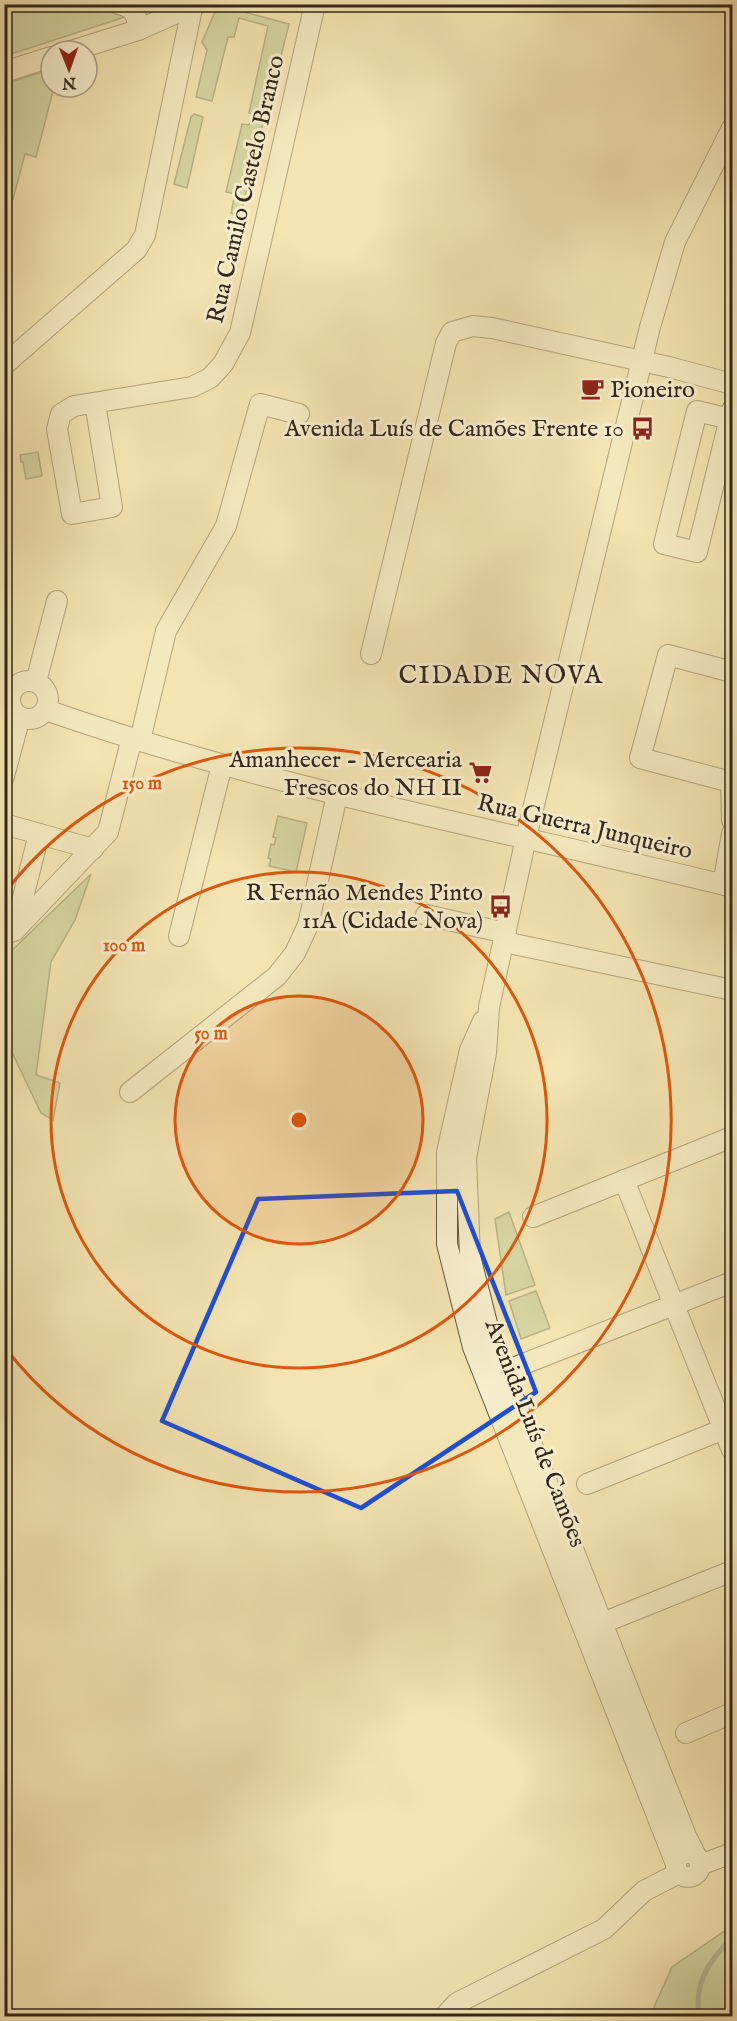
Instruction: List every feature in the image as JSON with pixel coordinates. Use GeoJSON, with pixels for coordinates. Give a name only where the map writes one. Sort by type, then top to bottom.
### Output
{"type":"FeatureCollection","features":[{"type":"Feature","properties":{"kind":"street"},"geometry":{"type":"LineString","coordinates":[[118,4],[129,7],[138,19],[138,30]]}},
{"type":"Feature","properties":{"kind":"street","name":"Rua Camilo Castelo Branco"},"geometry":{"type":"LineString","coordinates":[[95,403],[192,387],[210,378],[224,364],[240,333],[315,4]]}},
{"type":"Feature","properties":{"kind":"street"},"geometry":{"type":"LineString","coordinates":[[99,42],[138,30],[194,6]]}},
{"type":"Feature","properties":{"kind":"street"},"geometry":{"type":"LineString","coordinates":[[4,365],[136,250],[145,235],[194,6]]}},
{"type":"Feature","properties":{"kind":"street"},"geometry":{"type":"LineString","coordinates":[[4,72],[39,61]]}},
{"type":"Feature","properties":{"kind":"street","name":"Avenida Luís de Camões"},"geometry":{"type":"LineString","coordinates":[[677,1869],[584,1630],[494,1375],[492,1343],[470,1256],[466,1158],[486,1053],[489,1007],[526,838],[641,362],[675,242],[732,128]]}},
{"type":"Feature","properties":{"kind":"street"},"geometry":{"type":"LineString","coordinates":[[371,654],[446,343],[452,332],[473,326],[492,328],[732,384]]}},
{"type":"Feature","properties":{"kind":"street"},"geometry":{"type":"LineString","coordinates":[[95,403],[112,507],[72,514],[57,429],[61,414],[75,406],[95,403]]}},
{"type":"Feature","properties":{"kind":"street"},"geometry":{"type":"LineString","coordinates":[[9,933],[108,832],[166,631],[226,525],[260,404],[299,414]]}},
{"type":"Feature","properties":{"kind":"street"},"geometry":{"type":"LineString","coordinates":[[698,411],[731,414],[697,552],[664,544],[698,411]]}},
{"type":"Feature","properties":{"kind":"street"},"geometry":{"type":"LineString","coordinates":[[36,682],[57,601]]}},
{"type":"Feature","properties":{"kind":"street"},"geometry":{"type":"LineString","coordinates":[[732,672],[668,655],[640,758],[732,781],[732,820]]}},
{"type":"Feature","properties":{"kind":"street"},"geometry":{"type":"LineString","coordinates":[[4,776],[11,697],[25,682],[36,682],[46,691],[48,704],[46,710],[37,718],[31,719],[11,697]]}},
{"type":"Feature","properties":{"kind":"street","name":"Rua Guerra Junqueiro"},"geometry":{"type":"LineString","coordinates":[[46,710],[222,765],[337,795],[728,885]]}},
{"type":"Feature","properties":{"kind":"street"},"geometry":{"type":"LineString","coordinates":[[179,936],[222,765]]}},
{"type":"Feature","properties":{"kind":"street"},"geometry":{"type":"LineString","coordinates":[[130,1092],[277,976],[295,953],[308,926],[337,795]]}},
{"type":"Feature","properties":{"kind":"street"},"geometry":{"type":"LineString","coordinates":[[4,824],[93,849]]}},
{"type":"Feature","properties":{"kind":"street"},"geometry":{"type":"LineString","coordinates":[[9,933],[39,834]]}},
{"type":"Feature","properties":{"kind":"street"},"geometry":{"type":"LineString","coordinates":[[728,885],[732,834]]}},
{"type":"Feature","properties":{"kind":"street"},"geometry":{"type":"LineString","coordinates":[[426,915],[505,938],[732,990]]}},
{"type":"Feature","properties":{"kind":"street"},"geometry":{"type":"LineString","coordinates":[[532,1217],[732,1137]]}},
{"type":"Feature","properties":{"kind":"street"},"geometry":{"type":"LineString","coordinates":[[624,1180],[732,1450]]}},
{"type":"Feature","properties":{"kind":"street"},"geometry":{"type":"LineString","coordinates":[[494,1375],[732,1282]]}},
{"type":"Feature","properties":{"kind":"street","name":"Avenida Luís de Camões"},"geometry":{"type":"LineString","coordinates":[[494,1375],[602,1623],[698,1861]]}},
{"type":"Feature","properties":{"kind":"street"},"geometry":{"type":"LineString","coordinates":[[586,1484],[724,1429]]}},
{"type":"Feature","properties":{"kind":"street"},"geometry":{"type":"LineString","coordinates":[[584,1630],[732,1571]]}},
{"type":"Feature","properties":{"kind":"street"},"geometry":{"type":"LineString","coordinates":[[686,1733],[732,1713]]}},
{"type":"Feature","properties":{"kind":"street"},"geometry":{"type":"LineString","coordinates":[[445,2016],[457,2003],[604,1929],[644,1891],[677,1869],[679,1857],[685,1853],[698,1861],[732,1853]]}},
{"type":"Feature","properties":{"kind":"highlighted area"},"geometry":{"type":"Polygon","coordinates":[[[457,1191],[536,1392],[361,1508],[162,1421],[258,1199],[457,1191]]]}},
{"type":"Feature","properties":{"kind":"green space"},"geometry":{"type":"Polygon","coordinates":[[[55,4],[108,7],[125,17],[57,39],[39,39],[39,45],[5,56],[4,5],[55,4]]]}},
{"type":"Feature","properties":{"kind":"green space"},"geometry":{"type":"Polygon","coordinates":[[[218,5],[289,24],[266,117],[249,113],[268,26],[239,18],[234,37],[228,37],[212,101],[196,97],[207,50],[202,42],[218,5]]]}},
{"type":"Feature","properties":{"kind":"green space"},"geometry":{"type":"Polygon","coordinates":[[[39,73],[39,99],[51,99],[36,157],[25,154],[13,199],[5,197],[5,84],[39,73]]]}},
{"type":"Feature","properties":{"kind":"green space"},"geometry":{"type":"Polygon","coordinates":[[[194,114],[203,117],[187,188],[174,184],[191,117],[194,114]]]}},
{"type":"Feature","properties":{"kind":"green space"},"geometry":{"type":"Polygon","coordinates":[[[251,120],[263,123],[234,242],[229,241],[235,215],[231,213],[235,194],[226,192],[242,124],[249,125],[251,120]]]}},
{"type":"Feature","properties":{"kind":"green space"},"geometry":{"type":"Polygon","coordinates":[[[38,452],[42,476],[26,479],[20,455],[38,452]]]}},
{"type":"Feature","properties":{"kind":"green space"},"geometry":{"type":"Polygon","coordinates":[[[278,816],[307,823],[296,872],[269,866],[271,859],[268,858],[271,844],[274,845],[276,838],[273,837],[278,816]]]}},
{"type":"Feature","properties":{"kind":"green space"},"geometry":{"type":"Polygon","coordinates":[[[91,874],[75,920],[51,962],[36,1075],[60,1083],[53,1120],[41,1113],[9,1046],[5,1019],[5,957],[91,874]]]}},
{"type":"Feature","properties":{"kind":"green space"},"geometry":{"type":"Polygon","coordinates":[[[509,1212],[535,1285],[506,1295],[495,1219],[509,1212]]]}},
{"type":"Feature","properties":{"kind":"green space"},"geometry":{"type":"Polygon","coordinates":[[[536,1291],[550,1328],[521,1339],[509,1301],[536,1291]]]}},
{"type":"Feature","properties":{"kind":"green space"},"geometry":{"type":"Polygon","coordinates":[[[732,1926],[732,2016],[650,2016],[672,1967],[732,1926]]]}},
{"type":"Feature","properties":{"kind":"waterway"},"geometry":{"type":"LineString","coordinates":[[699,2016],[699,1994],[705,1973],[716,1955],[732,1939]]}},
{"type":"Feature","properties":{"kind":"place","name":"Pioneiro"},"geometry":{"type":"Point","coordinates":[592,389]}},
{"type":"Feature","properties":{"kind":"place","name":"Avenida Luís de Camões Frente 10"},"geometry":{"type":"Point","coordinates":[642,428]}},
{"type":"Feature","properties":{"kind":"place","name":"Amanhecer - Mercearia Frescos do NH II"},"geometry":{"type":"Point","coordinates":[480,773]}},
{"type":"Feature","properties":{"kind":"place","name":"R Fernão Mendes Pinto 11A (Cidade Nova)"},"geometry":{"type":"Point","coordinates":[501,906]}},
{"type":"Feature","properties":{"kind":"district","name":"CIDADE NOVA"},"geometry":{"type":"Point","coordinates":[501,674]}}]}
